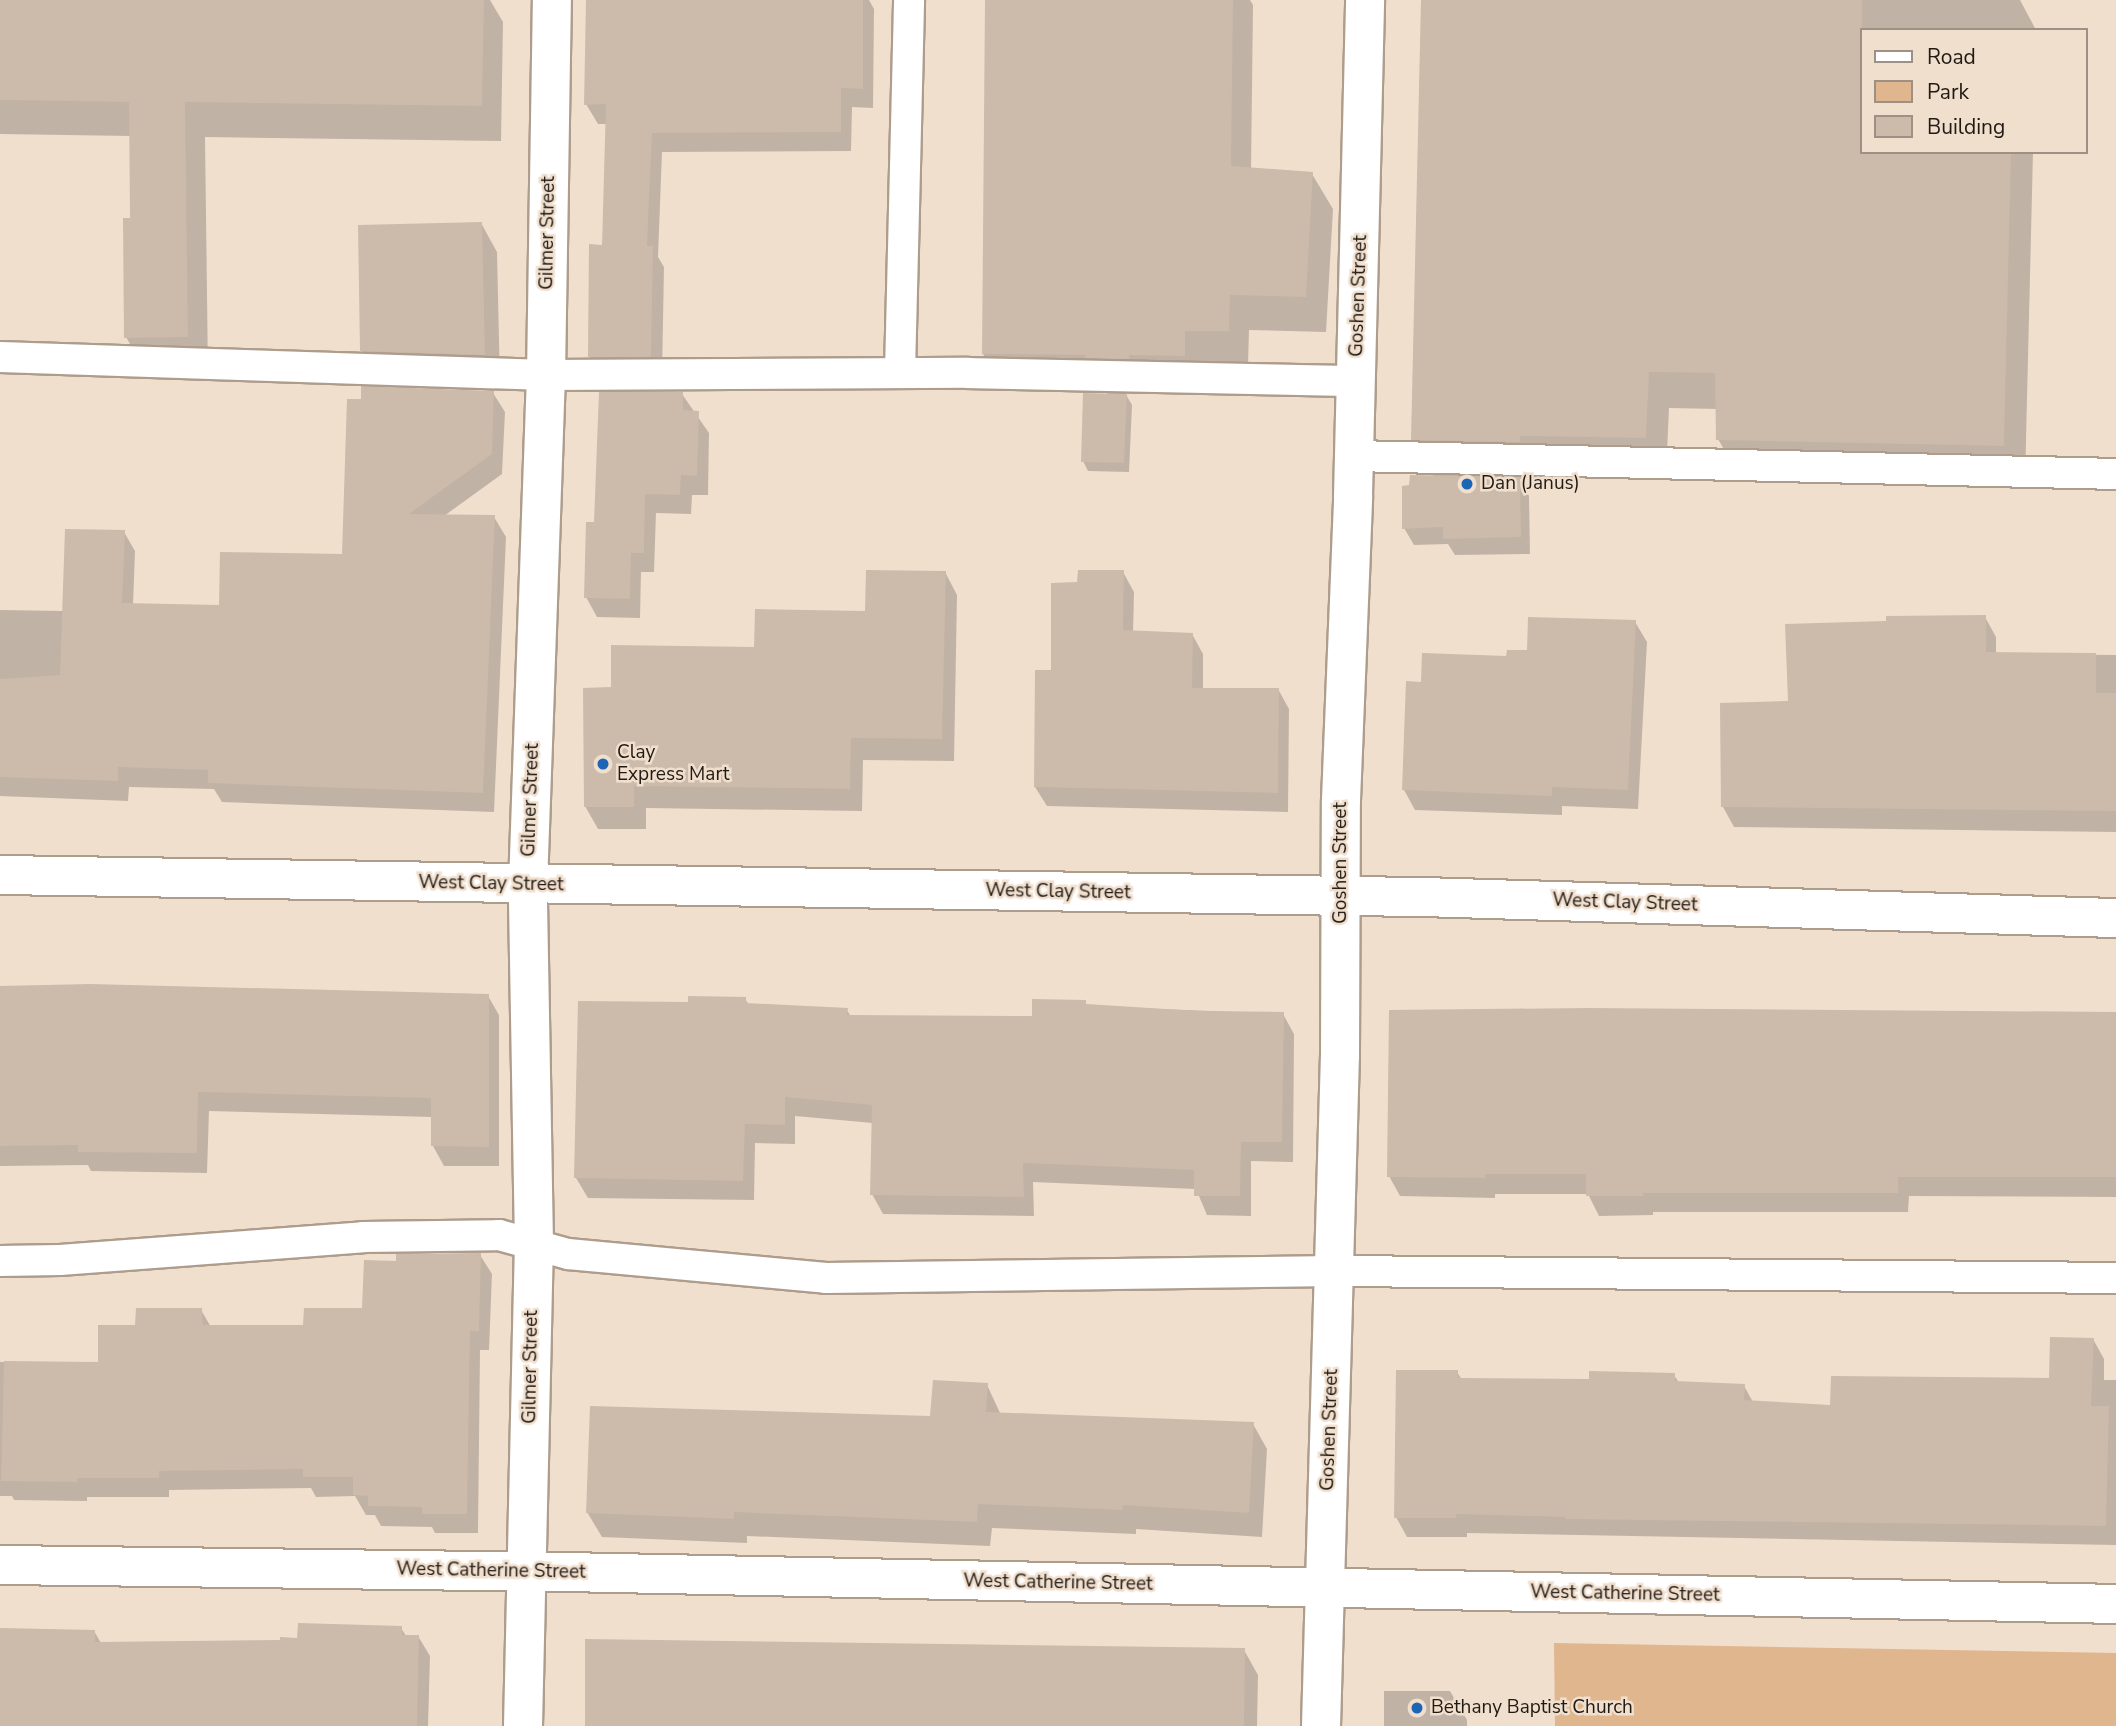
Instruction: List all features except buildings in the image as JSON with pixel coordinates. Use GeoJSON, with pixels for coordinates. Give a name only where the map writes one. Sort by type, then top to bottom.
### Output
{"type":"FeatureCollection","features":[{"type":"Feature","properties":{"kind":"street","name":"Gilmer Street"},"geometry":{"type":"LineString","coordinates":[[523,1726],[534,1245],[528,885],[546,376],[552,0]]}},
{"type":"Feature","properties":{"kind":"street","name":"Goshen Street"},"geometry":{"type":"LineString","coordinates":[[1321,1726],[1335,1271],[1341,800],[1354,456],[1365,0]]}},
{"type":"Feature","properties":{"kind":"street","name":"West Clay Street"},"geometry":{"type":"LineString","coordinates":[[0,875],[1341,897],[2116,918]]}},
{"type":"Feature","properties":{"kind":"street","name":"West Catherine Street"},"geometry":{"type":"LineString","coordinates":[[0,1565],[526,1572],[2116,1604]]}},
{"type":"Feature","properties":{"kind":"lane"},"geometry":{"type":"LineString","coordinates":[[900,372],[909,0]]}},
{"type":"Feature","properties":{"kind":"lane"},"geometry":{"type":"LineString","coordinates":[[0,357],[546,376],[900,372],[1356,381]]}},
{"type":"Feature","properties":{"kind":"lane"},"geometry":{"type":"LineString","coordinates":[[1354,456],[2116,474]]}},
{"type":"Feature","properties":{"kind":"lane"},"geometry":{"type":"LineString","coordinates":[[0,1261],[60,1260],[363,1237],[499,1235],[568,1254],[825,1279],[1335,1271],[2116,1278]]}},
{"type":"Feature","properties":{"kind":"green space"},"geometry":{"type":"Polygon","coordinates":[[[1554,1643],[2116,1653],[2116,1726],[1555,1726],[1554,1643]]]}},
{"type":"Feature","properties":{"kind":"place","name":"Dan (Janus)"},"geometry":{"type":"Point","coordinates":[1467,484]}},
{"type":"Feature","properties":{"kind":"place","name":"Clay Express Mart"},"geometry":{"type":"Point","coordinates":[603,764]}},
{"type":"Feature","properties":{"kind":"place","name":"Bethany Baptist Church"},"geometry":{"type":"Point","coordinates":[1417,1708]}}]}
